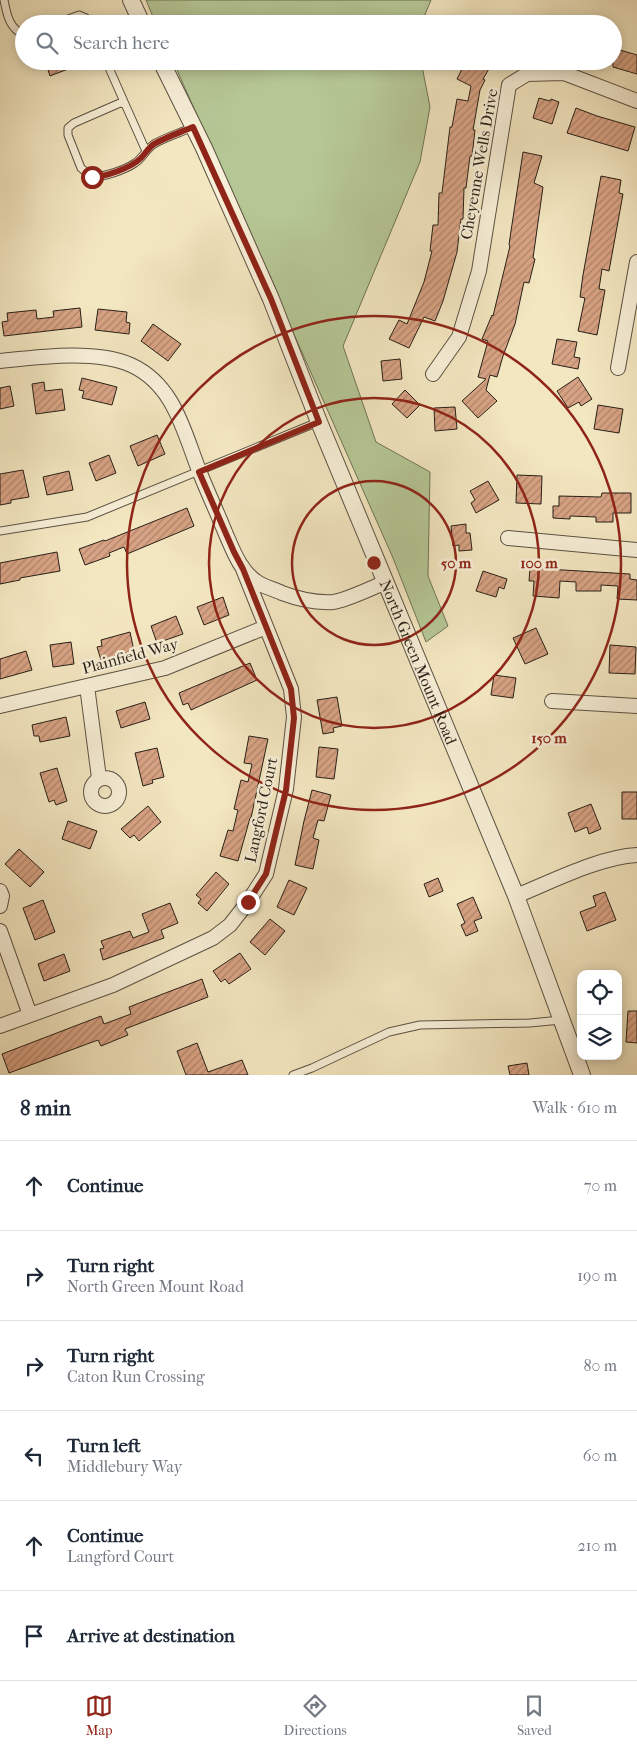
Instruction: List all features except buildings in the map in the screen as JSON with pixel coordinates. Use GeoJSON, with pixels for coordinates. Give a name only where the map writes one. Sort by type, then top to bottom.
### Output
{"type":"FeatureCollection","features":[{"type":"Feature","properties":{"kind":"street"},"geometry":{"type":"LineString","coordinates":[[132,0],[138,15]]}},
{"type":"Feature","properties":{"kind":"street","name":"North Green Mount Road"},"geometry":{"type":"LineString","coordinates":[[165,70],[271,299],[319,422],[516,896],[582,1075]]}},
{"type":"Feature","properties":{"kind":"street","name":"Cheyenne Wells Drive"},"geometry":{"type":"LineString","coordinates":[[433,374],[459,337],[479,271],[509,85],[526,74],[564,73],[637,101]]}},
{"type":"Feature","properties":{"kind":"street"},"geometry":{"type":"LineString","coordinates":[[618,368],[637,262]]}},
{"type":"Feature","properties":{"kind":"street","name":"Langford Court"},"geometry":{"type":"LineString","coordinates":[[0,361],[45,357],[93,356],[114,359],[132,365],[162,389],[174,406],[184,428],[199,472],[243,569],[291,689],[294,718],[286,790],[266,874],[230,925],[212,938],[113,985],[0,1026]]}},
{"type":"Feature","properties":{"kind":"street"},"geometry":{"type":"LineString","coordinates":[[508,538],[637,550]]}},
{"type":"Feature","properties":{"kind":"street"},"geometry":{"type":"LineString","coordinates":[[243,569],[258,582],[294,598],[310,601],[335,602],[386,582]]}},
{"type":"Feature","properties":{"kind":"street","name":"Plainfield Way"},"geometry":{"type":"LineString","coordinates":[[0,706],[165,668],[266,627]]}},
{"type":"Feature","properties":{"kind":"street"},"geometry":{"type":"LineString","coordinates":[[87,686],[100,778]]}},
{"type":"Feature","properties":{"kind":"street"},"geometry":{"type":"LineString","coordinates":[[552,701],[637,706]]}},
{"type":"Feature","properties":{"kind":"street"},"geometry":{"type":"LineString","coordinates":[[516,896],[614,858],[637,855]]}},
{"type":"Feature","properties":{"kind":"street"},"geometry":{"type":"LineString","coordinates":[[0,891],[2,896],[0,906]]}},
{"type":"Feature","properties":{"kind":"street"},"geometry":{"type":"LineString","coordinates":[[0,931],[30,1015]]}},
{"type":"Feature","properties":{"kind":"lane"},"geometry":{"type":"LineString","coordinates":[[4,0],[11,26],[15,30]]}},
{"type":"Feature","properties":{"kind":"lane"},"geometry":{"type":"LineString","coordinates":[[110,70],[146,151]]}},
{"type":"Feature","properties":{"kind":"lane"},"geometry":{"type":"LineString","coordinates":[[125,104],[120,103],[74,123],[68,128],[68,136],[81,168],[92,177],[101,177],[135,164],[155,143],[193,127]]}},
{"type":"Feature","properties":{"kind":"lane"},"geometry":{"type":"LineString","coordinates":[[0,531],[87,517],[319,422]]}},
{"type":"Feature","properties":{"kind":"lane"},"geometry":{"type":"LineString","coordinates":[[293,1075],[389,1032],[420,1024],[530,1023],[561,1020]]}},
{"type":"Feature","properties":{"kind":"green space"},"geometry":{"type":"Polygon","coordinates":[[[146,0],[431,0],[425,15],[152,15],[146,0]]]}},
{"type":"Feature","properties":{"kind":"green space"},"geometry":{"type":"Polygon","coordinates":[[[177,70],[423,70],[430,107],[420,162],[343,346],[376,442],[430,472],[428,576],[448,626],[426,642],[393,558],[177,70]]]}},
{"type":"Feature","properties":{"kind":"route"},"geometry":{"type":"LineString","coordinates":[[92,177],[101,177],[135,164],[143,156],[147,148],[193,127],[271,299],[319,422],[199,472],[243,569],[291,689],[294,718],[286,790],[266,874],[248,902]]}}]}
